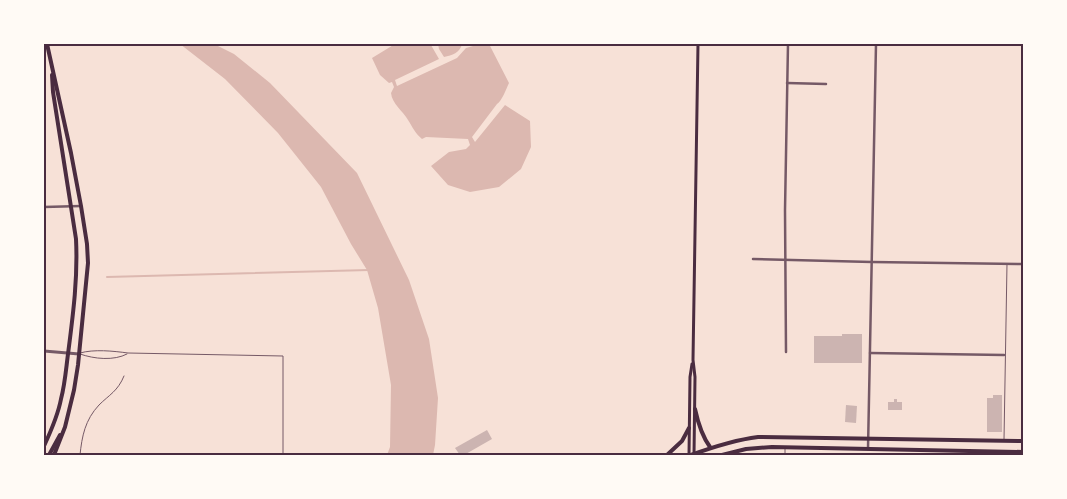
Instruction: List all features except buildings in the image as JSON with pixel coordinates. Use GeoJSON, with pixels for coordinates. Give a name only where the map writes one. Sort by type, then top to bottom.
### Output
{"type":"FeatureCollection","features":[{"type":"Feature","properties":{"kind":"main road"},"geometry":{"type":"LineString","coordinates":[[47,44],[58,87],[81,206],[88,263],[74,390],[65,427],[54,455]]}},
{"type":"Feature","properties":{"kind":"main road"},"geometry":{"type":"LineString","coordinates":[[692,455],[690,377],[693,360],[698,44]]}},
{"type":"Feature","properties":{"kind":"main road"},"geometry":{"type":"LineString","coordinates":[[44,446],[61,401],[73,324],[77,263],[72,206],[53,92],[52,67]]}},
{"type":"Feature","properties":{"kind":"main road"},"geometry":{"type":"LineString","coordinates":[[692,455],[696,377],[693,360]]}},
{"type":"Feature","properties":{"kind":"main road"},"geometry":{"type":"LineString","coordinates":[[695,409],[697,421],[710,448]]}},
{"type":"Feature","properties":{"kind":"main road"},"geometry":{"type":"LineString","coordinates":[[49,455],[65,427]]}},
{"type":"Feature","properties":{"kind":"main road"},"geometry":{"type":"LineString","coordinates":[[667,455],[682,441],[690,428]]}},
{"type":"Feature","properties":{"kind":"main road"},"geometry":{"type":"LineString","coordinates":[[692,455],[734,440],[758,437],[1023,441]]}},
{"type":"Feature","properties":{"kind":"main road"},"geometry":{"type":"LineString","coordinates":[[722,455],[757,448],[1023,452]]}},
{"type":"Feature","properties":{"kind":"street"},"geometry":{"type":"LineString","coordinates":[[786,352],[785,260],[788,44]]}},
{"type":"Feature","properties":{"kind":"street"},"geometry":{"type":"LineString","coordinates":[[868,449],[876,45]]}},
{"type":"Feature","properties":{"kind":"street"},"geometry":{"type":"LineString","coordinates":[[787,83],[826,84]]}},
{"type":"Feature","properties":{"kind":"street"},"geometry":{"type":"LineString","coordinates":[[44,207],[81,206]]}},
{"type":"Feature","properties":{"kind":"street"},"geometry":{"type":"LineString","coordinates":[[753,259],[1023,264]]}},
{"type":"Feature","properties":{"kind":"street"},"geometry":{"type":"LineString","coordinates":[[44,351],[79,354]]}},
{"type":"Feature","properties":{"kind":"street"},"geometry":{"type":"LineString","coordinates":[[870,352],[1004,355]]}},
{"type":"Feature","properties":{"kind":"lane"},"geometry":{"type":"LineString","coordinates":[[1004,440],[1006,264]]}},
{"type":"Feature","properties":{"kind":"lane"},"geometry":{"type":"LineString","coordinates":[[79,354],[88,350],[128,353],[284,356],[282,455]]}},
{"type":"Feature","properties":{"kind":"lane"},"geometry":{"type":"LineString","coordinates":[[79,354],[87,357],[111,358],[121,357],[128,353]]}},
{"type":"Feature","properties":{"kind":"lane"},"geometry":{"type":"LineString","coordinates":[[80,455],[85,426],[100,404],[117,389],[124,376]]}},
{"type":"Feature","properties":{"kind":"lane"},"geometry":{"type":"LineString","coordinates":[[784,448],[785,455]]}},
{"type":"Feature","properties":{"kind":"shaded area"},"geometry":{"type":"Polygon","coordinates":[[[180,44],[214,44],[234,54],[270,83],[357,173],[409,280],[429,339],[438,398],[433,455],[387,455],[390,447],[391,385],[378,308],[367,270],[321,187],[278,133],[225,79],[180,44]]]}},
{"type":"Feature","properties":{"kind":"shaded area"},"geometry":{"type":"Polygon","coordinates":[[[395,44],[432,44],[439,59],[395,80],[397,86],[457,58],[466,48],[474,44],[489,44],[509,83],[501,100],[472,137],[475,142],[505,105],[530,121],[531,147],[521,169],[499,187],[470,192],[448,185],[431,166],[449,152],[466,149],[470,145],[468,139],[426,137],[422,139],[416,132],[393,101],[391,93],[394,87],[392,82],[389,83],[380,75],[372,58],[395,44]]]}},
{"type":"Feature","properties":{"kind":"shaded area"},"geometry":{"type":"Polygon","coordinates":[[[438,44],[462,44],[458,52],[444,57],[438,44]]]}},
{"type":"Feature","properties":{"kind":"waterway"},"geometry":{"type":"LineString","coordinates":[[107,277],[369,270]]}}]}
